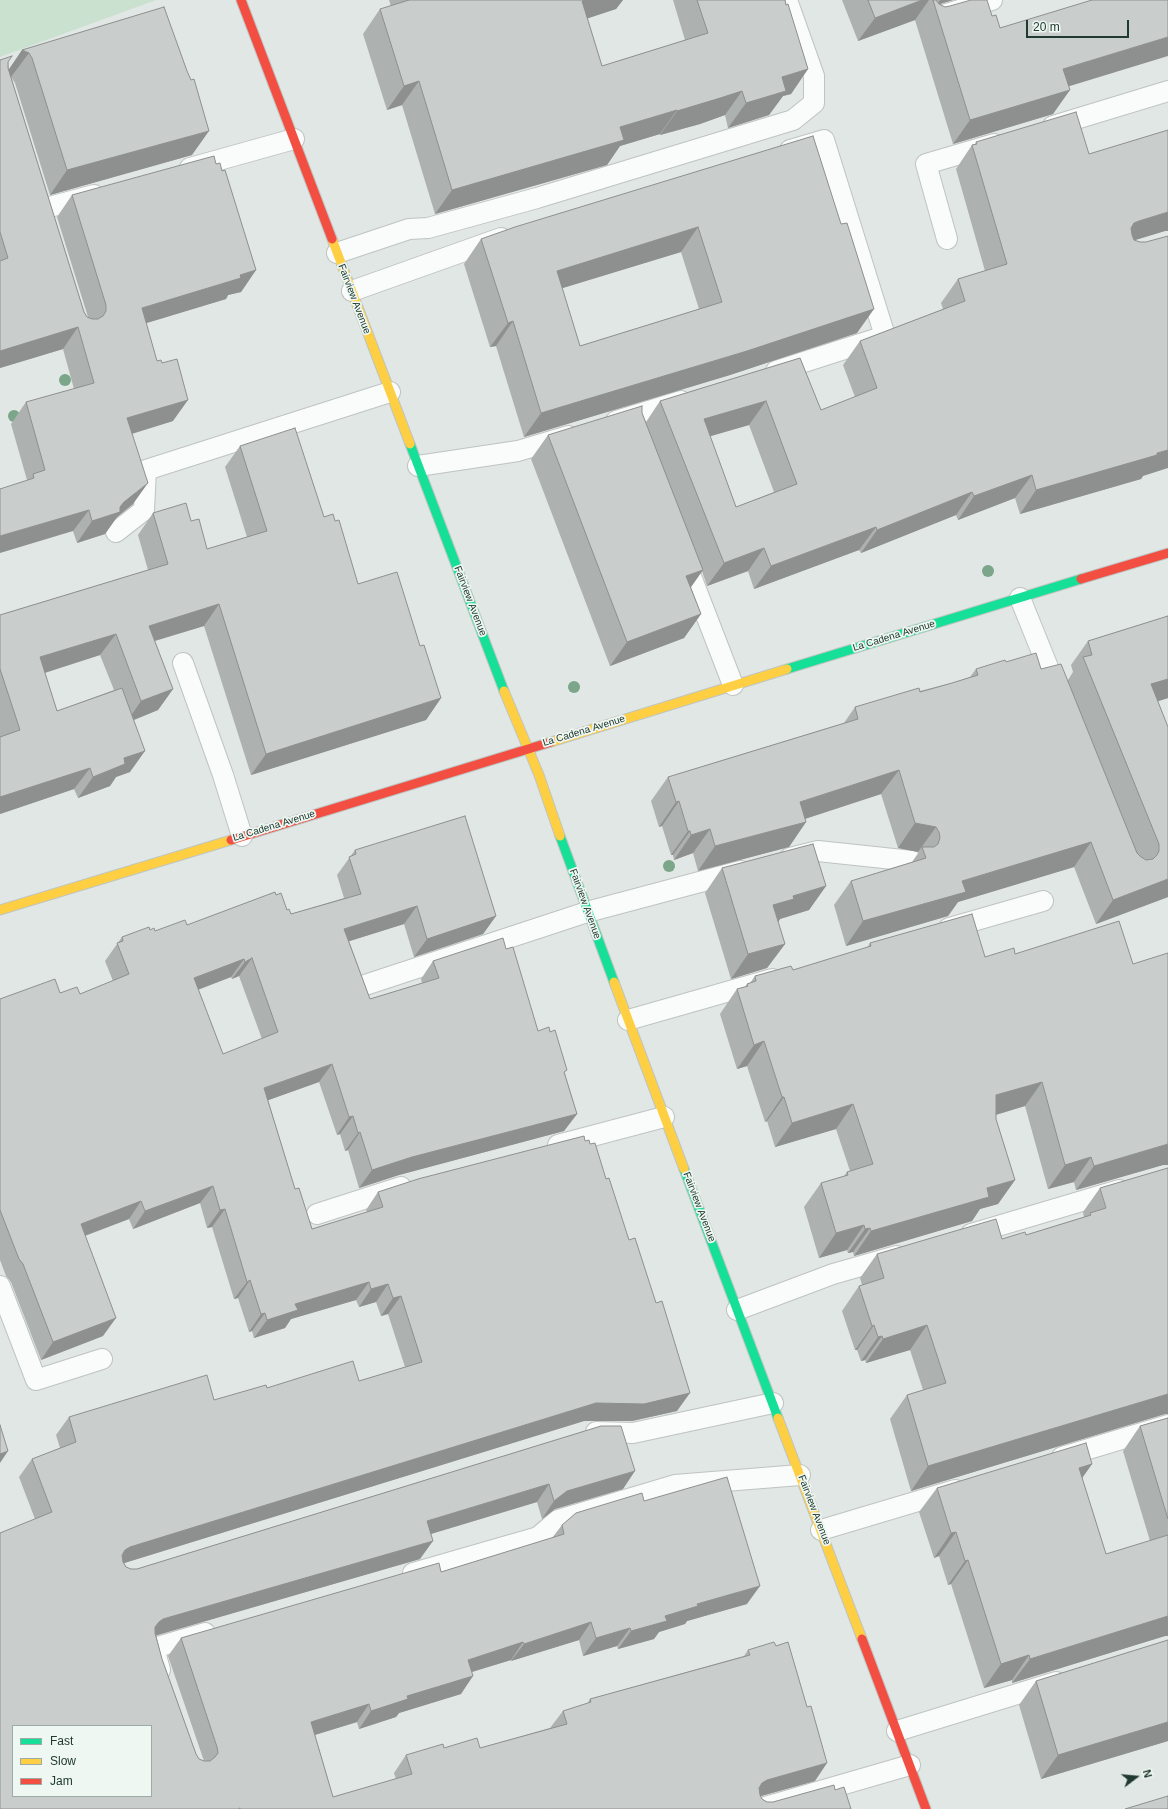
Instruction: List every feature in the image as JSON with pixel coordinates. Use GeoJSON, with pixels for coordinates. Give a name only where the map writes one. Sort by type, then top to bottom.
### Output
{"type":"FeatureCollection","features":[{"type":"Feature","properties":{"kind":"street","name":"Fairview Avenue"},"geometry":{"type":"LineString","coordinates":[[241,0],[512,711],[528,748],[587,912],[926,1809]]}},
{"type":"Feature","properties":{"kind":"street","name":"La Cadena Avenue"},"geometry":{"type":"LineString","coordinates":[[0,910],[1168,553]]}},
{"type":"Feature","properties":{"kind":"lane"},"geometry":{"type":"LineString","coordinates":[[337,253],[409,229],[428,228],[537,198],[793,120],[814,102],[814,76],[787,0]]}},
{"type":"Feature","properties":{"kind":"lane"},"geometry":{"type":"LineString","coordinates":[[923,0],[930,19],[992,0]]}},
{"type":"Feature","properties":{"kind":"lane"},"geometry":{"type":"LineString","coordinates":[[1039,130],[1168,92]]}},
{"type":"Feature","properties":{"kind":"lane"},"geometry":{"type":"LineString","coordinates":[[948,239],[926,164],[1009,139]]}},
{"type":"Feature","properties":{"kind":"lane"},"geometry":{"type":"LineString","coordinates":[[171,173],[294,140]]}},
{"type":"Feature","properties":{"kind":"lane"},"geometry":{"type":"LineString","coordinates":[[756,378],[885,336],[824,140],[772,155]]}},
{"type":"Feature","properties":{"kind":"lane"},"geometry":{"type":"LineString","coordinates":[[42,209],[110,190]]}},
{"type":"Feature","properties":{"kind":"lane"},"geometry":{"type":"LineString","coordinates":[[352,291],[515,234]]}},
{"type":"Feature","properties":{"kind":"lane"},"geometry":{"type":"LineString","coordinates":[[116,532],[144,510],[146,470],[390,392]]}},
{"type":"Feature","properties":{"kind":"lane"},"geometry":{"type":"LineString","coordinates":[[418,466],[518,451],[696,397]]}},
{"type":"Feature","properties":{"kind":"lane"},"geometry":{"type":"LineString","coordinates":[[679,544],[733,685]]}},
{"type":"Feature","properties":{"kind":"lane"},"geometry":{"type":"LineString","coordinates":[[1020,598],[1064,706]]}},
{"type":"Feature","properties":{"kind":"lane"},"geometry":{"type":"LineString","coordinates":[[183,663],[223,775],[242,836]]}},
{"type":"Feature","properties":{"kind":"lane"},"geometry":{"type":"LineString","coordinates":[[359,987],[587,912],[818,851],[912,861]]}},
{"type":"Feature","properties":{"kind":"lane"},"geometry":{"type":"LineString","coordinates":[[929,934],[1042,901]]}},
{"type":"Feature","properties":{"kind":"lane"},"geometry":{"type":"LineString","coordinates":[[628,1020],[793,973]]}},
{"type":"Feature","properties":{"kind":"lane"},"geometry":{"type":"LineString","coordinates":[[540,1150],[664,1117]]}},
{"type":"Feature","properties":{"kind":"lane"},"geometry":{"type":"LineString","coordinates":[[317,1214],[417,1182]]}},
{"type":"Feature","properties":{"kind":"lane"},"geometry":{"type":"LineString","coordinates":[[954,1239],[1136,1185]]}},
{"type":"Feature","properties":{"kind":"lane"},"geometry":{"type":"LineString","coordinates":[[738,1310],[833,1274],[916,1250]]}},
{"type":"Feature","properties":{"kind":"lane"},"geometry":{"type":"LineString","coordinates":[[0,1286],[36,1380],[102,1359]]}},
{"type":"Feature","properties":{"kind":"lane"},"geometry":{"type":"LineString","coordinates":[[579,1434],[587,1432],[632,1433],[773,1403]]}},
{"type":"Feature","properties":{"kind":"lane"},"geometry":{"type":"LineString","coordinates":[[1044,1463],[1168,1425]]}},
{"type":"Feature","properties":{"kind":"lane"},"geometry":{"type":"LineString","coordinates":[[392,1579],[538,1537],[558,1520],[675,1484],[800,1475]]}},
{"type":"Feature","properties":{"kind":"lane"},"geometry":{"type":"LineString","coordinates":[[821,1530],[975,1484]]}},
{"type":"Feature","properties":{"kind":"lane"},"geometry":{"type":"LineString","coordinates":[[166,1688],[154,1648],[223,1628]]}},
{"type":"Feature","properties":{"kind":"lane"},"geometry":{"type":"LineString","coordinates":[[897,1731],[1071,1677]]}},
{"type":"Feature","properties":{"kind":"lane"},"geometry":{"type":"LineString","coordinates":[[758,1809],[910,1766]]}},
{"type":"Feature","properties":{"kind":"green space"},"geometry":{"type":"Polygon","coordinates":[[[0,0],[156,0],[0,57],[0,0]]]}},
{"type":"Feature","properties":{"kind":"building"},"geometry":{"type":"Polygon","coordinates":[[[409,0],[586,0],[582,1],[602,66],[708,33],[697,0],[785,0],[786,5],[788,4],[808,69],[782,77],[786,91],[746,103],[742,91],[677,110],[620,127],[624,140],[452,190],[419,81],[404,86],[380,9],[409,0]]]}},
{"type":"Feature","properties":{"kind":"building"},"geometry":{"type":"Polygon","coordinates":[[[868,0],[922,0],[875,18],[868,0]]]}},
{"type":"Feature","properties":{"kind":"building"},"geometry":{"type":"Polygon","coordinates":[[[933,0],[936,0],[939,4],[945,7],[971,0],[987,0],[992,16],[996,15],[1000,28],[1092,0],[1168,0],[1168,37],[1063,69],[1070,90],[970,120],[933,0]]]}},
{"type":"Feature","properties":{"kind":"building"},"geometry":{"type":"Polygon","coordinates":[[[164,7],[187,71],[191,80],[194,79],[209,131],[67,170],[32,58],[29,53],[22,50],[164,7]]]}},
{"type":"Feature","properties":{"kind":"building"},"geometry":{"type":"Polygon","coordinates":[[[12,56],[8,62],[8,68],[84,312],[87,317],[98,319],[103,316],[106,311],[106,305],[72,195],[214,156],[216,164],[220,163],[222,171],[225,170],[256,270],[240,275],[241,278],[142,308],[157,361],[161,360],[162,363],[177,359],[188,400],[127,418],[148,483],[124,502],[120,507],[120,512],[92,521],[89,510],[0,536],[0,489],[34,478],[33,474],[45,470],[26,402],[94,383],[78,327],[0,351],[0,261],[8,258],[0,232],[0,60],[12,56]]]}},
{"type":"Feature","properties":{"kind":"building"},"geometry":{"type":"Polygon","coordinates":[[[1076,112],[1089,154],[1168,130],[1168,212],[1134,223],[1131,228],[1134,240],[1140,242],[1146,242],[1168,236],[1168,450],[1157,453],[1157,455],[1036,490],[1032,475],[974,496],[972,492],[877,530],[876,527],[771,566],[764,548],[724,563],[660,401],[800,358],[821,410],[877,388],[860,341],[965,301],[958,279],[1007,264],[972,145],[977,144],[976,142],[1076,112]],[[766,401],[704,419],[736,507],[797,484],[766,401]]]}},
{"type":"Feature","properties":{"kind":"building"},"geometry":{"type":"Polygon","coordinates":[[[813,136],[841,224],[847,223],[874,309],[747,351],[541,413],[513,321],[508,323],[481,239],[515,227],[813,136]],[[698,227],[557,271],[580,346],[722,302],[698,227]]]}},
{"type":"Feature","properties":{"kind":"building"},"geometry":{"type":"Polygon","coordinates":[[[642,406],[642,413],[703,570],[686,576],[701,614],[627,642],[548,435],[642,406]]]}},
{"type":"Feature","properties":{"kind":"building"},"geometry":{"type":"Polygon","coordinates":[[[295,428],[324,517],[333,514],[335,521],[339,520],[358,584],[397,572],[420,646],[424,645],[441,698],[266,754],[219,604],[149,626],[173,689],[141,701],[116,634],[40,657],[57,711],[122,688],[145,751],[124,758],[125,764],[93,777],[90,768],[0,797],[0,737],[20,730],[0,669],[0,615],[168,564],[153,513],[186,503],[191,521],[199,519],[207,549],[267,531],[240,446],[295,428]]]}},
{"type":"Feature","properties":{"kind":"building"},"geometry":{"type":"Polygon","coordinates":[[[1168,616],[1168,679],[1151,684],[1168,727],[1168,879],[1113,900],[1091,842],[962,881],[966,892],[863,921],[851,881],[926,858],[922,847],[934,847],[938,844],[940,838],[936,827],[915,823],[899,770],[800,802],[806,822],[715,846],[710,829],[691,835],[690,831],[688,831],[679,801],[676,802],[668,777],[858,719],[855,707],[919,688],[920,692],[952,683],[978,675],[976,669],[1005,660],[1006,662],[1036,653],[1041,669],[1061,664],[1137,853],[1146,860],[1153,859],[1159,851],[1159,844],[1083,657],[1092,655],[1088,641],[1168,616]]]}},
{"type":"Feature","properties":{"kind":"building"},"geometry":{"type":"Polygon","coordinates":[[[465,816],[496,916],[427,939],[417,906],[344,929],[370,999],[439,978],[433,961],[503,938],[506,949],[513,947],[538,1031],[549,1027],[550,1032],[555,1030],[567,1070],[564,1072],[577,1114],[412,1157],[372,1170],[360,1132],[358,1133],[353,1116],[349,1117],[332,1064],[264,1088],[295,1189],[299,1188],[312,1229],[383,1207],[378,1192],[418,1179],[584,1136],[585,1141],[589,1140],[590,1144],[595,1143],[606,1179],[609,1178],[629,1240],[635,1238],[656,1303],[662,1301],[690,1393],[644,1404],[596,1403],[130,1547],[125,1550],[122,1555],[123,1562],[126,1567],[137,1569],[601,1426],[621,1426],[635,1471],[567,1491],[554,1501],[549,1484],[427,1521],[433,1541],[163,1619],[159,1622],[155,1627],[155,1633],[162,1659],[196,1754],[199,1759],[210,1761],[218,1753],[181,1638],[439,1563],[441,1572],[564,1534],[562,1525],[576,1513],[642,1493],[644,1501],[727,1477],[760,1586],[697,1604],[698,1606],[665,1616],[667,1621],[631,1631],[630,1628],[596,1638],[591,1622],[524,1644],[523,1642],[468,1660],[473,1676],[407,1696],[408,1699],[371,1711],[369,1704],[311,1722],[333,1797],[412,1774],[406,1755],[443,1744],[444,1748],[477,1738],[480,1748],[567,1724],[563,1711],[591,1702],[590,1699],[750,1655],[748,1650],[774,1642],[776,1646],[788,1642],[807,1707],[811,1706],[827,1763],[767,1780],[762,1783],[759,1788],[760,1795],[762,1799],[767,1802],[773,1802],[834,1785],[835,1790],[844,1787],[851,1809],[0,1809],[0,1533],[52,1512],[32,1459],[76,1442],[69,1417],[207,1375],[214,1400],[266,1385],[267,1388],[353,1361],[359,1381],[422,1362],[401,1296],[393,1298],[388,1284],[371,1289],[369,1282],[295,1304],[298,1310],[267,1320],[265,1313],[261,1314],[250,1280],[247,1282],[225,1209],[220,1210],[213,1186],[145,1211],[141,1201],[81,1224],[116,1318],[53,1342],[23,1264],[19,1259],[0,1210],[0,999],[55,979],[60,993],[77,987],[80,994],[129,974],[117,943],[123,941],[122,937],[149,927],[150,930],[154,928],[155,931],[185,920],[187,925],[275,892],[276,895],[281,893],[287,910],[289,909],[291,914],[361,894],[349,857],[356,854],[355,850],[465,816]],[[252,958],[245,962],[244,959],[194,978],[223,1054],[278,1032],[252,958]]]}},
{"type":"Feature","properties":{"kind":"building"},"geometry":{"type":"Polygon","coordinates":[[[813,844],[826,886],[793,896],[794,899],[773,905],[785,944],[748,954],[722,868],[813,844]]]}},
{"type":"Feature","properties":{"kind":"building"},"geometry":{"type":"Polygon","coordinates":[[[972,914],[985,957],[1014,948],[1015,954],[1119,921],[1133,964],[1168,953],[1168,1144],[1094,1166],[1091,1157],[1065,1165],[1042,1082],[996,1095],[996,1119],[1015,1180],[987,1188],[989,1197],[871,1231],[870,1228],[865,1229],[864,1225],[836,1233],[821,1183],[848,1175],[847,1172],[873,1164],[853,1104],[792,1123],[764,1041],[754,1045],[737,989],[748,986],[747,984],[756,981],[755,976],[791,966],[793,970],[871,946],[870,943],[972,914]]]}},
{"type":"Feature","properties":{"kind":"building"},"geometry":{"type":"Polygon","coordinates":[[[1168,1168],[1168,1394],[928,1466],[907,1395],[946,1383],[927,1325],[883,1339],[882,1336],[878,1337],[874,1325],[872,1326],[859,1286],[884,1278],[877,1254],[996,1219],[1002,1239],[1025,1232],[1026,1235],[1091,1215],[1090,1213],[1106,1208],[1100,1188],[1168,1168]]]}},
{"type":"Feature","properties":{"kind":"building"},"geometry":{"type":"Polygon","coordinates":[[[1168,1418],[1168,1519],[1140,1426],[1168,1418]]]}},
{"type":"Feature","properties":{"kind":"building"},"geometry":{"type":"Polygon","coordinates":[[[0,1425],[8,1451],[0,1454],[0,1425]]]}},
{"type":"Feature","properties":{"kind":"building"},"geometry":{"type":"Polygon","coordinates":[[[1086,1443],[1092,1464],[1079,1468],[1106,1554],[1168,1535],[1168,1616],[1030,1659],[1029,1655],[1001,1664],[968,1560],[965,1561],[956,1532],[951,1533],[937,1488],[1086,1443]]]}},
{"type":"Feature","properties":{"kind":"building"},"geometry":{"type":"Polygon","coordinates":[[[1168,1640],[1168,1722],[1058,1755],[1036,1681],[1168,1640]]]}},
{"type":"Feature","properties":{"kind":"building"},"geometry":{"type":"Polygon","coordinates":[[[1168,1796],[1168,1809],[1125,1809],[1168,1796]]]}},
{"type":"Feature","properties":{"kind":"traffic: fast"},"geometry":{"type":"LineString","coordinates":[[410,444],[504,691]]}},
{"type":"Feature","properties":{"kind":"traffic: fast"},"geometry":{"type":"LineString","coordinates":[[787,669],[1081,579]]}},
{"type":"Feature","properties":{"kind":"traffic: fast"},"geometry":{"type":"LineString","coordinates":[[560,836],[614,982]]}},
{"type":"Feature","properties":{"kind":"traffic: fast"},"geometry":{"type":"LineString","coordinates":[[684,1169],[778,1418]]}},
{"type":"Feature","properties":{"kind":"traffic: slow"},"geometry":{"type":"LineString","coordinates":[[332,239],[410,444]]}},
{"type":"Feature","properties":{"kind":"traffic: slow"},"geometry":{"type":"LineString","coordinates":[[551,742],[787,669]]}},
{"type":"Feature","properties":{"kind":"traffic: slow"},"geometry":{"type":"LineString","coordinates":[[504,691],[539,775],[560,836]]}},
{"type":"Feature","properties":{"kind":"traffic: slow"},"geometry":{"type":"LineString","coordinates":[[0,910],[231,840]]}},
{"type":"Feature","properties":{"kind":"traffic: slow"},"geometry":{"type":"LineString","coordinates":[[614,982],[684,1169]]}},
{"type":"Feature","properties":{"kind":"traffic: slow"},"geometry":{"type":"LineString","coordinates":[[778,1418],[862,1639]]}},
{"type":"Feature","properties":{"kind":"traffic: jam"},"geometry":{"type":"LineString","coordinates":[[241,0],[332,239]]}},
{"type":"Feature","properties":{"kind":"traffic: jam"},"geometry":{"type":"LineString","coordinates":[[1081,579],[1168,553]]}},
{"type":"Feature","properties":{"kind":"traffic: jam"},"geometry":{"type":"LineString","coordinates":[[231,840],[551,742]]}},
{"type":"Feature","properties":{"kind":"traffic: jam"},"geometry":{"type":"LineString","coordinates":[[862,1639],[926,1809]]}}]}
